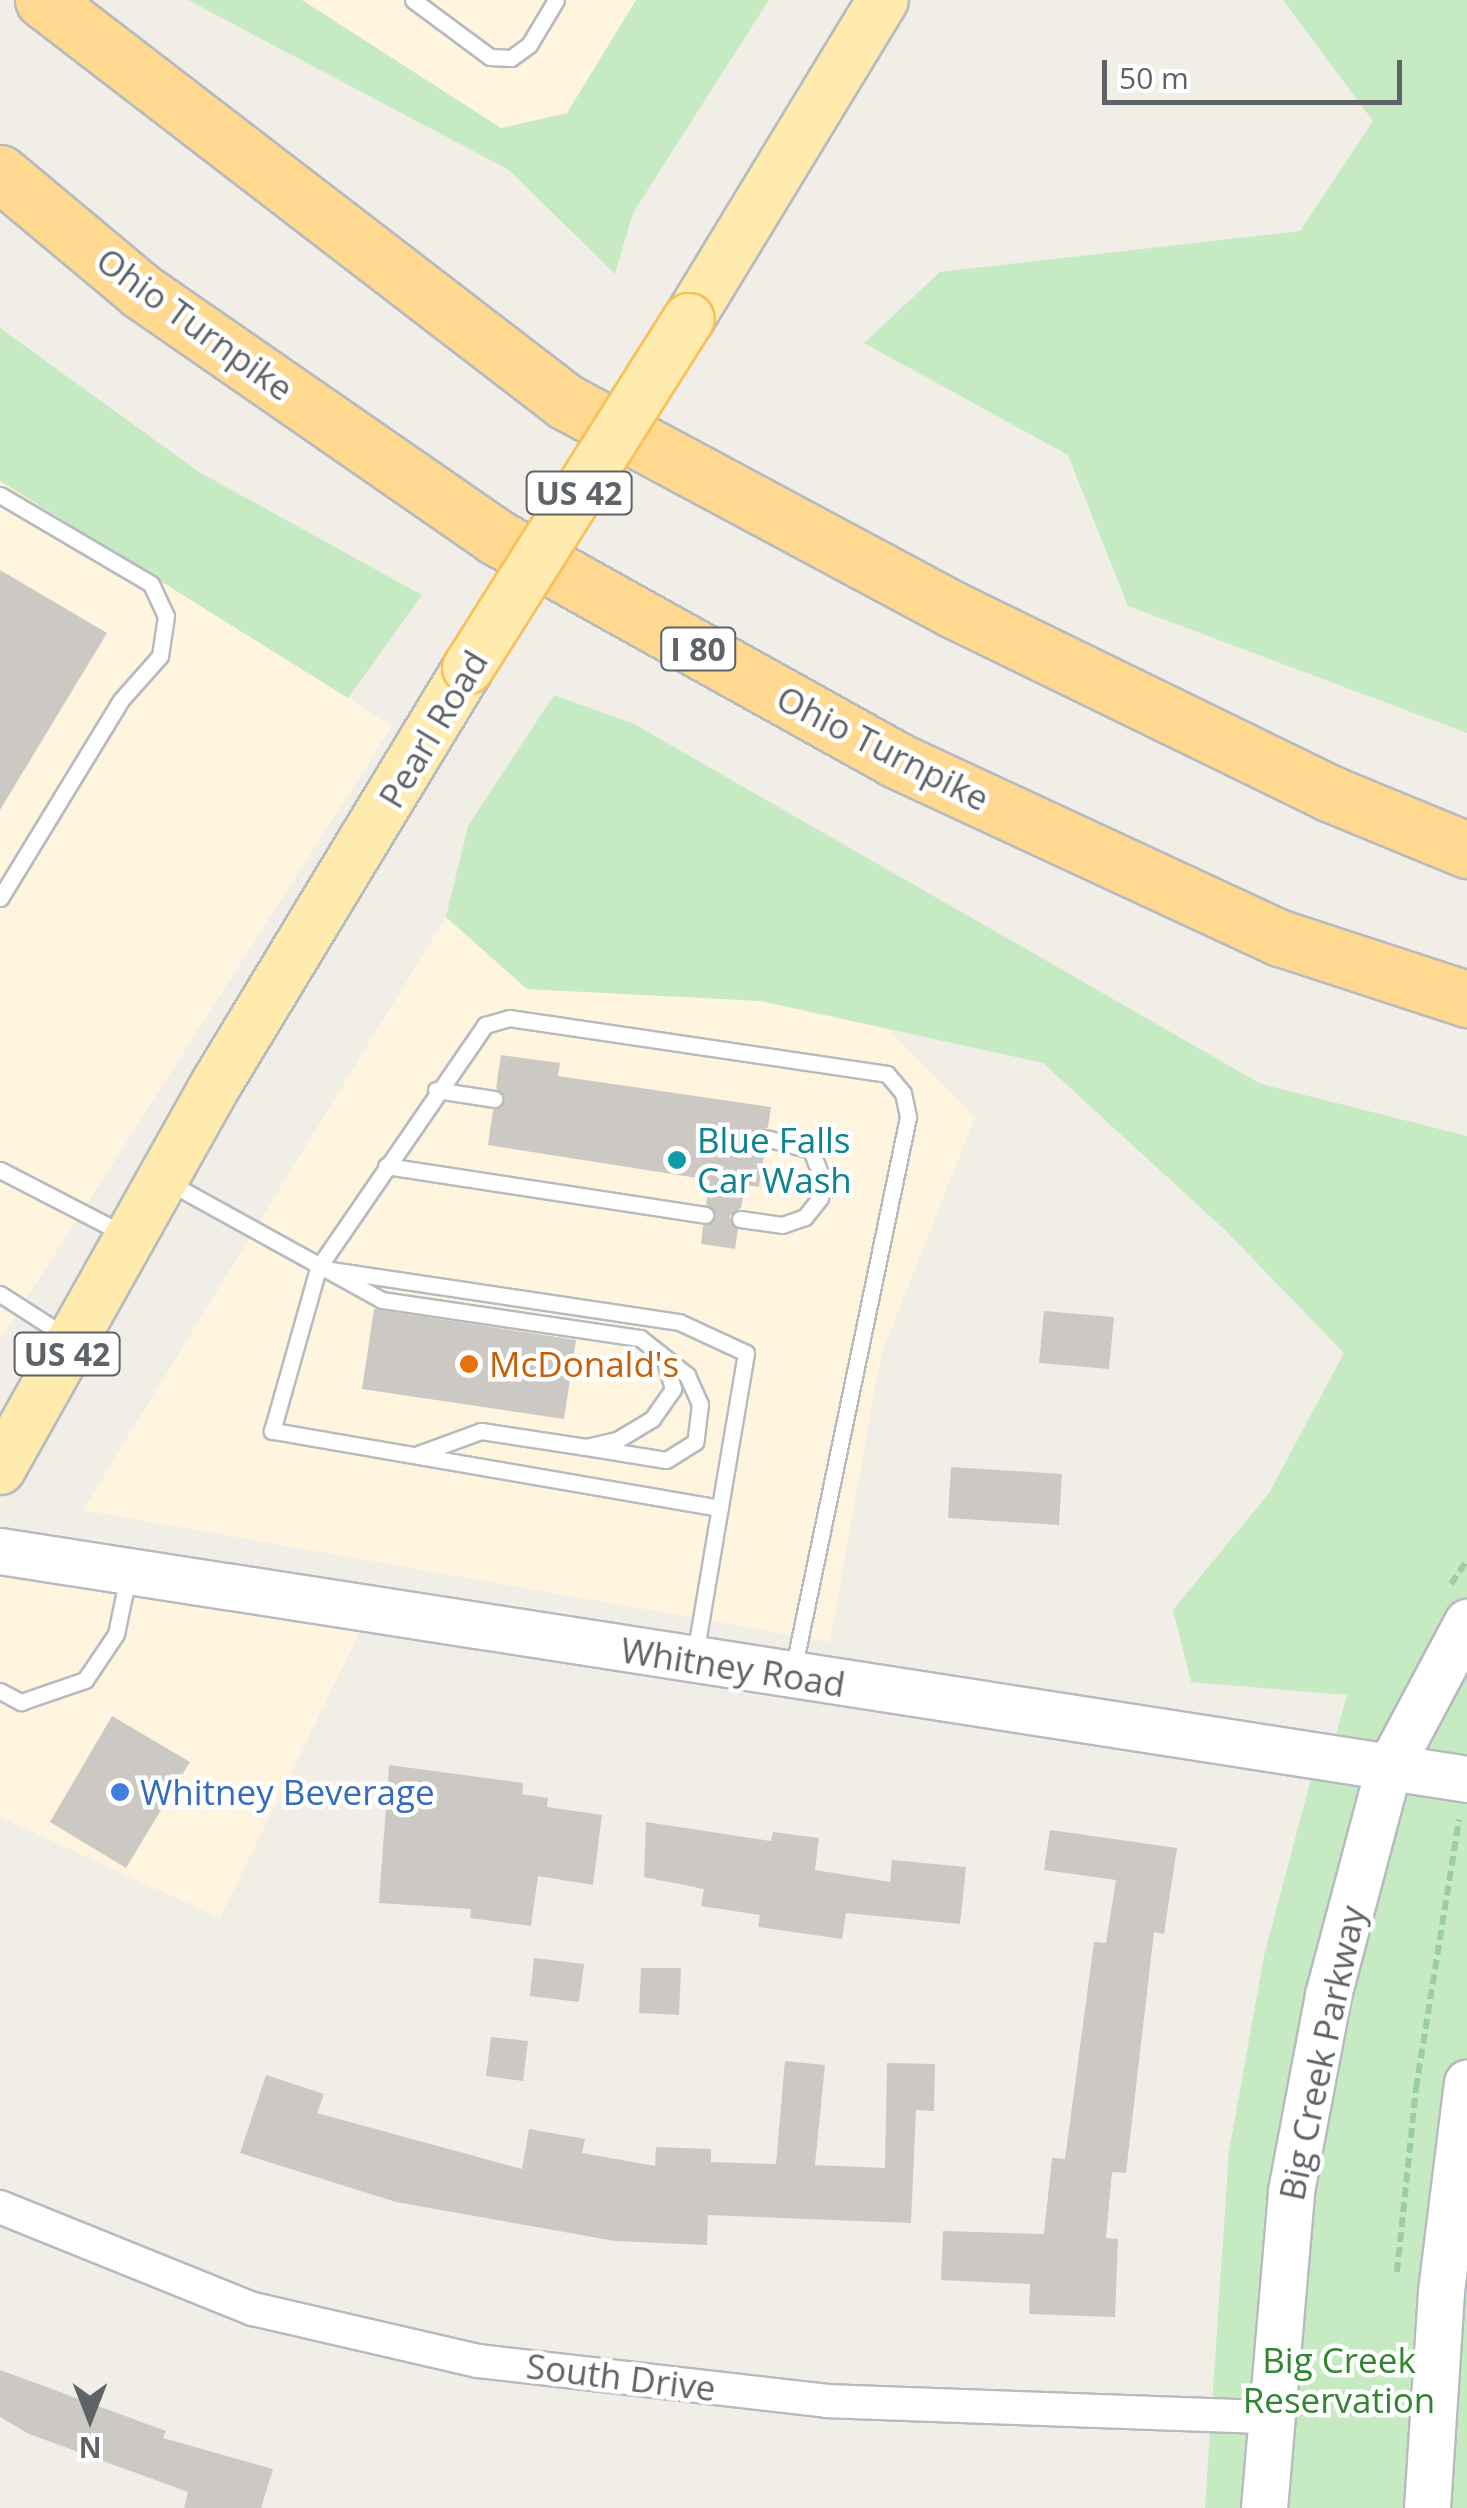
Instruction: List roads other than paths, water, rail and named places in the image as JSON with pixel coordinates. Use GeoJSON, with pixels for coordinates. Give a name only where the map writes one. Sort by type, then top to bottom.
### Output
{"type":"FeatureCollection","features":[{"type":"Feature","properties":{"kind":"highway"},"geometry":{"type":"LineString","coordinates":[[43,0],[566,402],[954,610],[1331,794],[1467,850]]}},
{"type":"Feature","properties":{"kind":"highway","name":"Ohio Turnpike"},"geometry":{"type":"LineString","coordinates":[[0,173],[141,290],[496,537],[896,760],[1280,938],[1467,999]]}},
{"type":"Feature","properties":{"kind":"main road","name":"Pearl Road"},"geometry":{"type":"LineString","coordinates":[[0,1469],[168,1182],[218,1082],[468,668],[689,318],[883,0]]}},
{"type":"Feature","properties":{"kind":"street","name":"Whitney Road"},"geometry":{"type":"LineString","coordinates":[[0,1551],[1388,1770],[1467,1779]]}},
{"type":"Feature","properties":{"kind":"street","name":"Big Creek Parkway"},"geometry":{"type":"LineString","coordinates":[[1264,2508],[1268,2417],[1290,2191],[1328,1996],[1388,1770],[1467,1622]]}},
{"type":"Feature","properties":{"kind":"street"},"geometry":{"type":"LineString","coordinates":[[1427,2508],[1441,2291],[1467,2084]]}},
{"type":"Feature","properties":{"kind":"street","name":"South Drive"},"geometry":{"type":"LineString","coordinates":[[0,2207],[253,2309],[478,2360],[826,2401],[1268,2417]]}},
{"type":"Feature","properties":{"kind":"lane"},"geometry":{"type":"LineString","coordinates":[[413,0],[490,58],[511,58],[529,46],[556,0]]}},
{"type":"Feature","properties":{"kind":"lane"},"geometry":{"type":"LineString","coordinates":[[0,496],[151,584],[166,616],[160,656],[121,700],[0,898]]}},
{"type":"Feature","properties":{"kind":"lane"},"geometry":{"type":"LineString","coordinates":[[720,1508],[272,1430],[318,1268],[436,1090],[485,1025],[509,1018],[887,1074],[904,1093],[908,1117],[792,1676]]}},
{"type":"Feature","properties":{"kind":"lane"},"geometry":{"type":"LineString","coordinates":[[436,1090],[494,1099]]}},
{"type":"Feature","properties":{"kind":"lane"},"geometry":{"type":"LineString","coordinates":[[740,1219],[782,1225],[804,1217],[820,1198],[822,1181],[810,1150],[766,1138]]}},
{"type":"Feature","properties":{"kind":"lane"},"geometry":{"type":"LineString","coordinates":[[386,1166],[704,1215]]}},
{"type":"Feature","properties":{"kind":"lane"},"geometry":{"type":"LineString","coordinates":[[0,1170],[134,1239]]}},
{"type":"Feature","properties":{"kind":"lane"},"geometry":{"type":"LineString","coordinates":[[168,1182],[382,1300],[640,1338],[686,1375],[700,1404],[694,1442],[666,1460],[481,1431],[414,1455]]}},
{"type":"Feature","properties":{"kind":"lane"},"geometry":{"type":"LineString","coordinates":[[318,1268],[680,1322],[746,1353],[694,1661]]}},
{"type":"Feature","properties":{"kind":"lane"},"geometry":{"type":"LineString","coordinates":[[0,1294],[74,1342]]}},
{"type":"Feature","properties":{"kind":"lane"},"geometry":{"type":"LineString","coordinates":[[586,1447],[652,1418],[673,1388],[664,1360]]}},
{"type":"Feature","properties":{"kind":"lane"},"geometry":{"type":"LineString","coordinates":[[0,1692],[21,1702],[85,1680],[116,1634],[129,1572]]}},
{"type":"Feature","properties":{"kind":"place","name":"Blue Falls Car Wash"},"geometry":{"type":"Point","coordinates":[677,1160]}},
{"type":"Feature","properties":{"kind":"place","name":"McDonald's"},"geometry":{"type":"Point","coordinates":[469,1364]}},
{"type":"Feature","properties":{"kind":"place","name":"Whitney Beverage"},"geometry":{"type":"Point","coordinates":[120,1792]}},
{"type":"Feature","properties":{"kind":"park label","name":"Big Creek Reservation"},"geometry":{"type":"Point","coordinates":[1339,2380]}}]}
